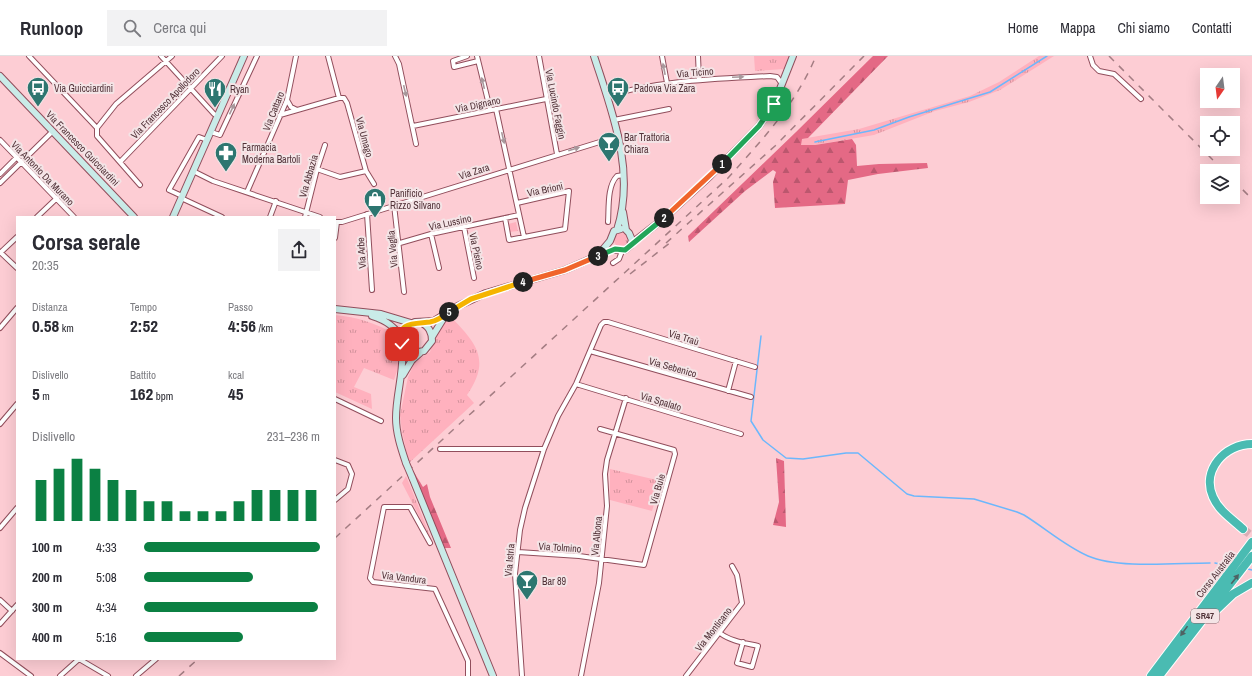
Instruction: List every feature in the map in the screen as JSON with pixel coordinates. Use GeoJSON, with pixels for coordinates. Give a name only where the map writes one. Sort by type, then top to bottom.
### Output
{"type":"FeatureCollection","features":[{"type":"Feature","properties":{"kind":"highway"},"geometry":{"type":"LineString","coordinates":[[1242,529],[1216,504],[1211,492],[1211,477],[1218,461],[1226,452],[1236,446],[1252,444]]}},
{"type":"Feature","properties":{"kind":"highway"},"geometry":{"type":"LineString","coordinates":[[1216,588],[1252,537]]}},
{"type":"Feature","properties":{"kind":"highway","name":"Corso Australia"},"geometry":{"type":"LineString","coordinates":[[1151,676],[1252,542]]}},
{"type":"Feature","properties":{"kind":"highway","name":"Corso Australia"},"geometry":{"type":"LineString","coordinates":[[1159,676],[1252,556]]}},
{"type":"Feature","properties":{"kind":"highway"},"geometry":{"type":"LineString","coordinates":[[1190,635],[1233,594],[1252,583]]}},
{"type":"Feature","properties":{"kind":"main road"},"geometry":{"type":"LineString","coordinates":[[173,216],[244,56]]}},
{"type":"Feature","properties":{"kind":"main road"},"geometry":{"type":"LineString","coordinates":[[594,56],[619,136],[624,175],[623,212],[628,232],[631,236],[631,244]]}},
{"type":"Feature","properties":{"kind":"main road"},"geometry":{"type":"LineString","coordinates":[[336,309],[357,310],[380,314],[411,323],[434,321],[458,306],[481,295],[565,270],[615,249],[622,251],[628,248],[710,176],[746,141],[774,104],[793,56]]}},
{"type":"Feature","properties":{"kind":"main road","name":"Via Francesco Guicciardini"},"geometry":{"type":"LineString","coordinates":[[0,76],[133,216]]}},
{"type":"Feature","properties":{"kind":"main road"},"geometry":{"type":"LineString","coordinates":[[598,255],[610,241],[612,234],[617,230],[623,212]]}},
{"type":"Feature","properties":{"kind":"main road"},"geometry":{"type":"LineString","coordinates":[[617,230],[636,234],[648,230]]}},
{"type":"Feature","properties":{"kind":"main road"},"geometry":{"type":"LineString","coordinates":[[610,241],[615,249]]}},
{"type":"Feature","properties":{"kind":"main road"},"geometry":{"type":"LineString","coordinates":[[357,310],[392,325],[410,352],[420,353]]}},
{"type":"Feature","properties":{"kind":"main road"},"geometry":{"type":"LineString","coordinates":[[401,380],[412,360],[430,345],[432,336],[447,314]]}},
{"type":"Feature","properties":{"kind":"main road"},"geometry":{"type":"LineString","coordinates":[[420,322],[428,328],[432,336]]}},
{"type":"Feature","properties":{"kind":"main road"},"geometry":{"type":"LineString","coordinates":[[411,323],[403,329],[402,342],[404,359],[397,399],[396,419],[399,441],[406,463],[493,676]]}},
{"type":"Feature","properties":{"kind":"street"},"geometry":{"type":"LineString","coordinates":[[29,56],[97,128]]}},
{"type":"Feature","properties":{"kind":"street"},"geometry":{"type":"LineString","coordinates":[[161,56],[214,114],[218,116]]}},
{"type":"Feature","properties":{"kind":"street"},"geometry":{"type":"LineString","coordinates":[[140,185],[121,161],[97,136],[97,128],[116,104],[172,56]]}},
{"type":"Feature","properties":{"kind":"street","name":"Via Francesco Apollodoro"},"geometry":{"type":"LineString","coordinates":[[121,161],[222,56]]}},
{"type":"Feature","properties":{"kind":"street"},"geometry":{"type":"LineString","coordinates":[[211,132],[220,135],[257,56]]}},
{"type":"Feature","properties":{"kind":"street","name":"Via Cattaro"},"geometry":{"type":"LineString","coordinates":[[247,192],[287,100],[296,56]]}},
{"type":"Feature","properties":{"kind":"street"},"geometry":{"type":"LineString","coordinates":[[280,115],[339,98],[328,56]]}},
{"type":"Feature","properties":{"kind":"street"},"geometry":{"type":"LineString","coordinates":[[395,56],[399,64],[416,144]]}},
{"type":"Feature","properties":{"kind":"street"},"geometry":{"type":"LineString","coordinates":[[467,56],[453,61],[454,67],[477,58],[490,109]]}},
{"type":"Feature","properties":{"kind":"street","name":"Via Lucindo Faggin"},"geometry":{"type":"LineString","coordinates":[[539,56],[546,99],[558,154]]}},
{"type":"Feature","properties":{"kind":"street"},"geometry":{"type":"LineString","coordinates":[[662,56],[667,83]]}},
{"type":"Feature","properties":{"kind":"street"},"geometry":{"type":"LineString","coordinates":[[698,56],[699,79]]}},
{"type":"Feature","properties":{"kind":"street"},"geometry":{"type":"LineString","coordinates":[[1090,56],[1093,65],[1099,71],[1114,74],[1141,99]]}},
{"type":"Feature","properties":{"kind":"street","name":"Via Ticino"},"geometry":{"type":"LineString","coordinates":[[607,96],[667,83],[699,79],[770,76],[777,77],[782,84]]}},
{"type":"Feature","properties":{"kind":"street","name":"Via Umago"},"geometry":{"type":"LineString","coordinates":[[339,98],[344,98],[347,103],[366,171],[374,184]]}},
{"type":"Feature","properties":{"kind":"street","name":"Via Dignano"},"geometry":{"type":"LineString","coordinates":[[413,126],[490,109],[546,99]]}},
{"type":"Feature","properties":{"kind":"street"},"geometry":{"type":"LineString","coordinates":[[287,100],[291,107],[297,110]]}},
{"type":"Feature","properties":{"kind":"street"},"geometry":{"type":"LineString","coordinates":[[496,109],[524,237],[509,240],[505,218]]}},
{"type":"Feature","properties":{"kind":"street"},"geometry":{"type":"LineString","coordinates":[[614,120],[668,109]]}},
{"type":"Feature","properties":{"kind":"street"},"geometry":{"type":"LineString","coordinates":[[0,183],[20,161],[53,131]]}},
{"type":"Feature","properties":{"kind":"street","name":"Via Zara"},"geometry":{"type":"LineString","coordinates":[[336,222],[367,214],[510,168],[619,136]]}},
{"type":"Feature","properties":{"kind":"street"},"geometry":{"type":"LineString","coordinates":[[207,140],[199,137],[169,190],[220,216]]}},
{"type":"Feature","properties":{"kind":"street","name":"Via Antonio Da Murano"},"geometry":{"type":"LineString","coordinates":[[0,140],[73,216]]}},
{"type":"Feature","properties":{"kind":"street","name":"Via Abbazia"},"geometry":{"type":"LineString","coordinates":[[305,216],[317,169],[325,145]]}},
{"type":"Feature","properties":{"kind":"street"},"geometry":{"type":"LineString","coordinates":[[0,174],[17,157]]}},
{"type":"Feature","properties":{"kind":"street"},"geometry":{"type":"LineString","coordinates":[[317,169],[340,177],[366,171]]}},
{"type":"Feature","properties":{"kind":"street"},"geometry":{"type":"LineString","coordinates":[[193,171],[213,181],[317,216]]}},
{"type":"Feature","properties":{"kind":"street"},"geometry":{"type":"LineString","coordinates":[[608,222],[609,199],[613,180],[617,176],[624,175]]}},
{"type":"Feature","properties":{"kind":"street","name":"Via Brioni"},"geometry":{"type":"LineString","coordinates":[[517,203],[569,191],[565,229],[524,237]]}},
{"type":"Feature","properties":{"kind":"street"},"geometry":{"type":"LineString","coordinates":[[38,216],[56,198]]}},
{"type":"Feature","properties":{"kind":"street"},"geometry":{"type":"LineString","coordinates":[[270,216],[276,202]]}},
{"type":"Feature","properties":{"kind":"street","name":"Via Veglia"},"geometry":{"type":"LineString","coordinates":[[394,205],[400,243],[404,292]]}},
{"type":"Feature","properties":{"kind":"street","name":"Via Arbe"},"geometry":{"type":"LineString","coordinates":[[367,214],[372,290]]}},
{"type":"Feature","properties":{"kind":"street","name":"Via Lussino"},"geometry":{"type":"LineString","coordinates":[[400,243],[431,234],[519,215]]}},
{"type":"Feature","properties":{"kind":"street","name":"Via Pisino"},"geometry":{"type":"LineString","coordinates":[[464,227],[474,278]]}},
{"type":"Feature","properties":{"kind":"street"},"geometry":{"type":"LineString","coordinates":[[431,234],[439,268]]}},
{"type":"Feature","properties":{"kind":"street"},"geometry":{"type":"LineString","coordinates":[[16,238],[0,253],[16,267]]}},
{"type":"Feature","properties":{"kind":"street"},"geometry":{"type":"LineString","coordinates":[[613,263],[619,258],[622,251]]}},
{"type":"Feature","properties":{"kind":"street"},"geometry":{"type":"LineString","coordinates":[[0,328],[16,309]]}},
{"type":"Feature","properties":{"kind":"street","name":"Via Istria"},"geometry":{"type":"LineString","coordinates":[[522,676],[515,584],[518,552],[525,508],[544,449],[558,416],[576,384],[601,325],[604,322],[608,322]]}},
{"type":"Feature","properties":{"kind":"street","name":"Via Traù"},"geometry":{"type":"LineString","coordinates":[[608,322],[755,367]]}},
{"type":"Feature","properties":{"kind":"street","name":"Via Sebenico"},"geometry":{"type":"LineString","coordinates":[[590,351],[750,397]]}},
{"type":"Feature","properties":{"kind":"street"},"geometry":{"type":"LineString","coordinates":[[728,391],[736,361]]}},
{"type":"Feature","properties":{"kind":"street","name":"Via Spalato"},"geometry":{"type":"LineString","coordinates":[[576,384],[741,434]]}},
{"type":"Feature","properties":{"kind":"street","name":"Via Albona"},"geometry":{"type":"LineString","coordinates":[[581,676],[596,605],[602,559],[607,506],[605,474],[607,460],[626,398]]}},
{"type":"Feature","properties":{"kind":"street"},"geometry":{"type":"LineString","coordinates":[[336,399],[381,421]]}},
{"type":"Feature","properties":{"kind":"street"},"geometry":{"type":"LineString","coordinates":[[0,424],[16,405]]}},
{"type":"Feature","properties":{"kind":"street","name":"Via Buie"},"geometry":{"type":"LineString","coordinates":[[600,429],[674,450],[675,454],[644,565],[602,559]]}},
{"type":"Feature","properties":{"kind":"street"},"geometry":{"type":"LineString","coordinates":[[440,449],[544,449]]}},
{"type":"Feature","properties":{"kind":"street"},"geometry":{"type":"LineString","coordinates":[[336,460],[348,465],[352,474],[348,489],[336,499]]}},
{"type":"Feature","properties":{"kind":"street","name":"Via Vandura"},"geometry":{"type":"LineString","coordinates":[[430,543],[410,507],[384,507],[370,578],[373,582],[435,589],[468,661],[468,676]]}},
{"type":"Feature","properties":{"kind":"street"},"geometry":{"type":"LineString","coordinates":[[0,528],[16,509]]}},
{"type":"Feature","properties":{"kind":"street","name":"Via Tolmino"},"geometry":{"type":"LineString","coordinates":[[518,552],[602,559]]}},
{"type":"Feature","properties":{"kind":"street","name":"Via Monticano"},"geometry":{"type":"LineString","coordinates":[[686,676],[742,603],[737,575],[732,566]]}},
{"type":"Feature","properties":{"kind":"street"},"geometry":{"type":"LineString","coordinates":[[0,600],[12,611]]}},
{"type":"Feature","properties":{"kind":"street"},"geometry":{"type":"LineString","coordinates":[[0,624],[16,606]]}},
{"type":"Feature","properties":{"kind":"street"},"geometry":{"type":"LineString","coordinates":[[720,633],[725,637],[758,646],[752,668],[737,663],[743,642]]}},
{"type":"Feature","properties":{"kind":"street"},"geometry":{"type":"LineString","coordinates":[[0,653],[31,676]]}},
{"type":"Feature","properties":{"kind":"street"},"geometry":{"type":"LineString","coordinates":[[60,676],[78,660]]}},
{"type":"Feature","properties":{"kind":"street"},"geometry":{"type":"LineString","coordinates":[[81,660],[108,676]]}},
{"type":"Feature","properties":{"kind":"street"},"geometry":{"type":"LineString","coordinates":[[136,676],[155,660]]}},
{"type":"Feature","properties":{"kind":"green space"},"geometry":{"type":"Polygon","coordinates":[[[754,56],[789,56],[785,69],[755,71],[754,56]]]}},
{"type":"Feature","properties":{"kind":"green space"},"geometry":{"type":"Polygon","coordinates":[[[873,56],[888,56],[808,138],[802,139],[801,145],[815,145],[852,139],[856,145],[857,166],[927,163],[928,168],[878,174],[848,180],[845,204],[775,208],[773,182],[776,172],[773,170],[745,191],[689,242],[688,236],[873,56]]]}},
{"type":"Feature","properties":{"kind":"green space"},"geometry":{"type":"Polygon","coordinates":[[[1039,56],[1054,56],[1000,90],[969,102],[935,111],[874,135],[815,145],[801,145],[801,139],[859,129],[970,96],[999,82],[1039,56]]]}},
{"type":"Feature","properties":{"kind":"green space"},"geometry":{"type":"Polygon","coordinates":[[[516,222],[518,231],[509,232],[508,224],[516,222]]]}},
{"type":"Feature","properties":{"kind":"green space"},"geometry":{"type":"Polygon","coordinates":[[[618,233],[624,233],[628,237],[628,243],[624,247],[618,247],[614,243],[614,237],[618,233]]]}},
{"type":"Feature","properties":{"kind":"green space"},"geometry":{"type":"Polygon","coordinates":[[[336,315],[366,321],[396,335],[396,344],[400,362],[394,380],[364,368],[354,387],[371,394],[372,409],[336,392],[336,315]]]}},
{"type":"Feature","properties":{"kind":"green space"},"geometry":{"type":"Polygon","coordinates":[[[451,317],[474,344],[478,353],[478,372],[467,395],[474,403],[409,463],[400,415],[408,377],[415,362],[430,352],[435,336],[440,327],[451,317]]]}},
{"type":"Feature","properties":{"kind":"green space"},"geometry":{"type":"Polygon","coordinates":[[[776,458],[784,461],[786,527],[773,525],[779,502],[776,458]]]}},
{"type":"Feature","properties":{"kind":"green space"},"geometry":{"type":"Polygon","coordinates":[[[412,469],[423,487],[427,484],[430,497],[451,548],[443,548],[412,469]]]}},
{"type":"Feature","properties":{"kind":"green space"},"geometry":{"type":"Polygon","coordinates":[[[610,469],[661,481],[652,511],[610,500],[610,469]]]}},
{"type":"Feature","properties":{"kind":"green space"},"geometry":{"type":"Polygon","coordinates":[[[406,476],[409,483],[433,543],[402,483],[406,476]]]}},
{"type":"Feature","properties":{"kind":"waterway"},"geometry":{"type":"LineString","coordinates":[[815,142],[874,130],[909,117],[990,92],[1047,56]]}},
{"type":"Feature","properties":{"kind":"waterway"},"geometry":{"type":"LineString","coordinates":[[761,336],[751,421],[763,440],[786,458],[803,459],[846,453],[858,453],[907,494],[914,496],[974,499],[1017,512],[1032,520],[1071,547],[1088,556],[1100,560],[1131,564],[1210,563]]}},
{"type":"Feature","properties":{"kind":"waterway"},"geometry":{"type":"LineString","coordinates":[[1215,563],[1220,564]]}},
{"type":"Feature","properties":{"kind":"waterway"},"geometry":{"type":"LineString","coordinates":[[1248,569],[1252,570]]}},
{"type":"Feature","properties":{"kind":"tunnel"},"geometry":{"type":"LineString","coordinates":[[1243,529],[1252,536]]}},
{"type":"Feature","properties":{"kind":"railway"},"geometry":{"type":"LineString","coordinates":[[336,537],[728,178],[766,135],[788,106],[799,90],[816,56]]}},
{"type":"Feature","properties":{"kind":"railway"},"geometry":{"type":"LineString","coordinates":[[666,243],[775,146],[864,56]]}},
{"type":"Feature","properties":{"kind":"railway"},"geometry":{"type":"LineString","coordinates":[[1109,56],[1217,164]]}},
{"type":"Feature","properties":{"kind":"railway"},"geometry":{"type":"LineString","coordinates":[[1240,187],[1252,199]]}},
{"type":"Feature","properties":{"kind":"railway"},"geometry":{"type":"LineString","coordinates":[[630,274],[671,242]]}},
{"type":"Feature","properties":{"kind":"railway"},"geometry":{"type":"LineString","coordinates":[[179,676],[197,660]]}},
{"type":"Feature","properties":{"kind":"place","name":"Via Guicciardini"},"geometry":{"type":"Point","coordinates":[38,108]}},
{"type":"Feature","properties":{"kind":"place","name":"Ryan"},"geometry":{"type":"Point","coordinates":[215,108]}},
{"type":"Feature","properties":{"kind":"place","name":"Padova Via Zara"},"geometry":{"type":"Point","coordinates":[618,108]}},
{"type":"Feature","properties":{"kind":"place","name":"Bar Trattoria Chiara"},"geometry":{"type":"Point","coordinates":[609,162]}},
{"type":"Feature","properties":{"kind":"place","name":"Farmacia Moderna Bartoli"},"geometry":{"type":"Point","coordinates":[226,172]}},
{"type":"Feature","properties":{"kind":"place","name":"Panificio Rizzo Silvano"},"geometry":{"type":"Point","coordinates":[375,218]}},
{"type":"Feature","properties":{"kind":"place","name":"Bar 89"},"geometry":{"type":"Point","coordinates":[527,600]}},
{"type":"Feature","properties":{"kind":"route"},"geometry":{"type":"LineString","coordinates":[[402,344],[401,334],[403,329],[411,323],[434,321],[471,299],[486,293],[565,270],[611,250],[625,250],[663,219],[746,141],[759,126],[774,104]]}}]}
